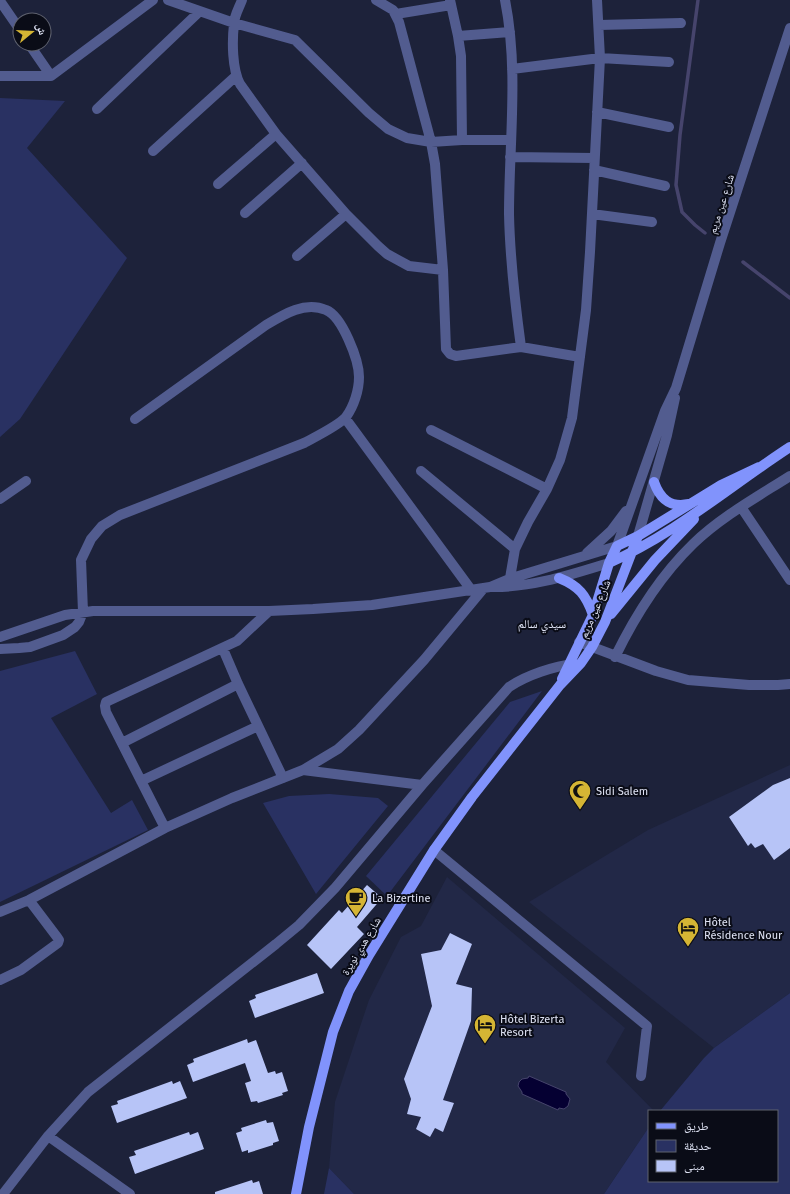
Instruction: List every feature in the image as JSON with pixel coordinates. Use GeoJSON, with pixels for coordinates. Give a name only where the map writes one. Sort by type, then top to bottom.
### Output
{"type":"FeatureCollection","features":[{"type":"Feature","properties":{"kind":"main road"},"geometry":{"type":"LineString","coordinates":[[609,563],[630,554],[742,481],[759,467],[790,447]]}},
{"type":"Feature","properties":{"kind":"main road"},"geometry":{"type":"LineString","coordinates":[[617,546],[638,536],[691,503],[739,476],[759,467]]}},
{"type":"Feature","properties":{"kind":"main road"},"geometry":{"type":"LineString","coordinates":[[654,482],[657,491],[663,499],[672,504],[682,505],[691,503]]}},
{"type":"Feature","properties":{"kind":"main road"},"geometry":{"type":"LineString","coordinates":[[605,622],[655,560],[709,503]]}},
{"type":"Feature","properties":{"kind":"main road","name":"شارع عين مريم"},"geometry":{"type":"LineString","coordinates":[[560,684],[581,663],[592,647],[605,622],[638,536]]}},
{"type":"Feature","properties":{"kind":"main road","name":"شارع عين مريم"},"geometry":{"type":"LineString","coordinates":[[560,684],[592,615],[609,563],[617,546]]}},
{"type":"Feature","properties":{"kind":"main road"},"geometry":{"type":"LineString","coordinates":[[559,578],[571,583],[581,592],[589,603],[592,615]]}},
{"type":"Feature","properties":{"kind":"main road","name":"شارع هدي نويرة"},"geometry":{"type":"LineString","coordinates":[[296,1194],[309,1127],[331,1039],[349,990],[434,850],[472,797],[560,684]]}},
{"type":"Feature","properties":{"kind":"street"},"geometry":{"type":"LineString","coordinates":[[0,76],[51,76],[154,0]]}},
{"type":"Feature","properties":{"kind":"street"},"geometry":{"type":"LineString","coordinates":[[168,0],[199,12],[295,40],[369,113],[388,129],[407,138],[431,142],[462,140],[510,140]]}},
{"type":"Feature","properties":{"kind":"street"},"geometry":{"type":"LineString","coordinates":[[242,0],[234,23],[233,48],[236,76],[240,84],[276,134],[346,214],[387,254],[409,266],[443,270]]}},
{"type":"Feature","properties":{"kind":"street"},"geometry":{"type":"LineString","coordinates":[[376,0],[393,10],[396,14],[431,142],[437,182],[443,270],[446,349],[450,354],[462,356],[521,347],[580,357]]}},
{"type":"Feature","properties":{"kind":"street"},"geometry":{"type":"LineString","coordinates":[[505,0],[510,32],[512,69],[509,215],[512,274],[521,347]]}},
{"type":"Feature","properties":{"kind":"street"},"geometry":{"type":"LineString","coordinates":[[509,583],[515,548],[547,489],[560,460],[572,418],[586,304],[592,214],[600,58],[597,0]]}},
{"type":"Feature","properties":{"kind":"street"},"geometry":{"type":"LineString","coordinates":[[0,1],[12,18]]}},
{"type":"Feature","properties":{"kind":"street"},"geometry":{"type":"LineString","coordinates":[[396,14],[451,2],[461,56],[462,140]]}},
{"type":"Feature","properties":{"kind":"street"},"geometry":{"type":"LineString","coordinates":[[97,109],[199,12]]}},
{"type":"Feature","properties":{"kind":"street"},"geometry":{"type":"LineString","coordinates":[[599,26],[681,23]]}},
{"type":"Feature","properties":{"kind":"street","name":"شارع عين مريم"},"geometry":{"type":"LineString","coordinates":[[638,536],[672,413],[676,388],[720,243],[790,28]]}},
{"type":"Feature","properties":{"kind":"street"},"geometry":{"type":"LineString","coordinates":[[458,36],[510,32]]}},
{"type":"Feature","properties":{"kind":"street"},"geometry":{"type":"LineString","coordinates":[[34,52],[51,76]]}},
{"type":"Feature","properties":{"kind":"street"},"geometry":{"type":"LineString","coordinates":[[512,69],[600,58],[669,62]]}},
{"type":"Feature","properties":{"kind":"street"},"geometry":{"type":"LineString","coordinates":[[153,151],[236,76]]}},
{"type":"Feature","properties":{"kind":"street"},"geometry":{"type":"LineString","coordinates":[[597,112],[668,126]]}},
{"type":"Feature","properties":{"kind":"street"},"geometry":{"type":"LineString","coordinates":[[218,184],[276,134]]}},
{"type":"Feature","properties":{"kind":"street"},"geometry":{"type":"LineString","coordinates":[[510,157],[594,158]]}},
{"type":"Feature","properties":{"kind":"street"},"geometry":{"type":"LineString","coordinates":[[245,213],[302,163]]}},
{"type":"Feature","properties":{"kind":"street"},"geometry":{"type":"LineString","coordinates":[[594,170],[665,186]]}},
{"type":"Feature","properties":{"kind":"street"},"geometry":{"type":"LineString","coordinates":[[297,256],[346,214]]}},
{"type":"Feature","properties":{"kind":"street"},"geometry":{"type":"LineString","coordinates":[[592,214],[652,222]]}},
{"type":"Feature","properties":{"kind":"street"},"geometry":{"type":"LineString","coordinates":[[0,648],[30,647],[63,635],[79,622],[83,612],[81,560],[91,539],[102,526],[120,515],[304,443],[345,418],[353,406],[357,393],[359,376],[356,360],[350,343],[337,319],[327,310],[315,307],[300,308],[284,314],[266,325],[135,419]]}},
{"type":"Feature","properties":{"kind":"street","name":"شارع عين مريم"},"geometry":{"type":"LineString","coordinates":[[617,546],[665,411],[676,388]]}},
{"type":"Feature","properties":{"kind":"street"},"geometry":{"type":"LineString","coordinates":[[345,418],[482,589]]}},
{"type":"Feature","properties":{"kind":"street"},"geometry":{"type":"LineString","coordinates":[[431,430],[547,489]]}},
{"type":"Feature","properties":{"kind":"street"},"geometry":{"type":"LineString","coordinates":[[421,471],[515,548]]}},
{"type":"Feature","properties":{"kind":"street"},"geometry":{"type":"LineString","coordinates":[[615,657],[632,624],[657,586],[672,566],[693,544],[711,528],[790,476]]}},
{"type":"Feature","properties":{"kind":"street"},"geometry":{"type":"LineString","coordinates":[[0,498],[26,481]]}},
{"type":"Feature","properties":{"kind":"street"},"geometry":{"type":"LineString","coordinates":[[582,558],[611,531],[634,499]]}},
{"type":"Feature","properties":{"kind":"street"},"geometry":{"type":"LineString","coordinates":[[742,507],[790,580]]}},
{"type":"Feature","properties":{"kind":"street"},"geometry":{"type":"LineString","coordinates":[[0,636],[83,612],[104,610],[269,611],[372,604],[482,589],[509,583],[617,546]]}},
{"type":"Feature","properties":{"kind":"street"},"geometry":{"type":"LineString","coordinates":[[509,583],[559,578],[609,563]]}},
{"type":"Feature","properties":{"kind":"street"},"geometry":{"type":"LineString","coordinates":[[0,912],[28,900],[165,828],[232,798],[303,770],[338,749],[359,730],[424,660],[482,589]]}},
{"type":"Feature","properties":{"kind":"street"},"geometry":{"type":"LineString","coordinates":[[165,828],[106,712],[106,702],[237,642],[269,611]]}},
{"type":"Feature","properties":{"kind":"street"},"geometry":{"type":"LineString","coordinates":[[579,642],[615,657],[688,680],[749,685],[790,684]]}},
{"type":"Feature","properties":{"kind":"street"},"geometry":{"type":"LineString","coordinates":[[223,649],[283,778]]}},
{"type":"Feature","properties":{"kind":"street"},"geometry":{"type":"LineString","coordinates":[[3,1194],[48,1136],[88,1092],[299,925],[335,888],[422,785],[509,687],[519,680],[530,676],[568,665],[581,663]]}},
{"type":"Feature","properties":{"kind":"street"},"geometry":{"type":"LineString","coordinates":[[122,743],[238,684]]}},
{"type":"Feature","properties":{"kind":"street"},"geometry":{"type":"LineString","coordinates":[[140,781],[258,726]]}},
{"type":"Feature","properties":{"kind":"street"},"geometry":{"type":"LineString","coordinates":[[303,770],[422,785]]}},
{"type":"Feature","properties":{"kind":"street"},"geometry":{"type":"LineString","coordinates":[[434,850],[647,1026],[641,1076]]}},
{"type":"Feature","properties":{"kind":"street"},"geometry":{"type":"LineString","coordinates":[[0,980],[21,970],[58,943],[59,940],[57,936],[28,900]]}},
{"type":"Feature","properties":{"kind":"street"},"geometry":{"type":"LineString","coordinates":[[48,1136],[130,1194]]}},
{"type":"Feature","properties":{"kind":"shaded area","name":"Hôtel Résidence Nour"},"geometry":{"type":"Polygon","coordinates":[[[790,765],[790,993],[714,1048],[529,902],[648,830],[790,765]]]}},
{"type":"Feature","properties":{"kind":"shaded area","name":"Hôtel Bizerta Resort"},"geometry":{"type":"Polygon","coordinates":[[[447,877],[625,1028],[606,1062],[653,1110],[648,1110],[648,1128],[604,1194],[354,1194],[329,1168],[335,1102],[369,1000],[401,937],[421,926],[447,877]]]}},
{"type":"Feature","properties":{"kind":"shaded area"},"geometry":{"type":"Polygon","coordinates":[[[529,1076],[566,1092],[570,1099],[568,1106],[564,1109],[559,1108],[558,1110],[522,1094],[518,1086],[519,1082],[522,1079],[528,1078],[529,1076]]]}},
{"type":"Feature","properties":{"kind":"green space"},"geometry":{"type":"Polygon","coordinates":[[[0,98],[65,101],[27,148],[127,258],[20,419],[0,437],[0,98]]]}},
{"type":"Feature","properties":{"kind":"green space"},"geometry":{"type":"Polygon","coordinates":[[[75,651],[97,694],[51,718],[111,813],[132,800],[148,830],[0,902],[0,671],[75,651]]]}},
{"type":"Feature","properties":{"kind":"green space"},"geometry":{"type":"Polygon","coordinates":[[[542,691],[387,896],[366,876],[510,702],[542,691]]]}},
{"type":"Feature","properties":{"kind":"green space"},"geometry":{"type":"Polygon","coordinates":[[[329,794],[378,798],[388,806],[316,894],[263,803],[289,796],[329,794]]]}},
{"type":"Feature","properties":{"kind":"green space"},"geometry":{"type":"Polygon","coordinates":[[[790,993],[790,1194],[604,1194],[648,1128],[648,1182],[778,1182],[778,1110],[661,1110],[714,1048],[790,993]]]}},
{"type":"Feature","properties":{"kind":"green space"},"geometry":{"type":"Polygon","coordinates":[[[329,1168],[354,1194],[324,1194],[329,1168]]]}},
{"type":"Feature","properties":{"kind":"building"},"geometry":{"type":"Polygon","coordinates":[[[790,778],[790,848],[774,860],[763,844],[755,848],[751,843],[748,846],[729,817],[773,785],[790,778]]]}},
{"type":"Feature","properties":{"kind":"building"},"geometry":{"type":"Polygon","coordinates":[[[367,885],[382,898],[357,927],[364,934],[331,969],[307,945],[339,910],[342,913],[367,885]]]}},
{"type":"Feature","properties":{"kind":"building"},"geometry":{"type":"Polygon","coordinates":[[[450,933],[472,944],[456,984],[472,988],[471,1021],[443,1100],[454,1103],[443,1132],[435,1128],[430,1137],[416,1129],[421,1117],[407,1114],[411,1099],[404,1079],[432,1006],[421,954],[441,950],[450,933]]]}},
{"type":"Feature","properties":{"kind":"building"},"geometry":{"type":"Polygon","coordinates":[[[317,973],[324,993],[255,1018],[249,1001],[256,998],[255,995],[317,973]]]}},
{"type":"Feature","properties":{"kind":"building"},"geometry":{"type":"Polygon","coordinates":[[[247,1039],[248,1043],[256,1040],[268,1073],[275,1071],[276,1074],[282,1072],[288,1091],[282,1093],[283,1095],[258,1103],[257,1101],[251,1102],[245,1083],[251,1081],[245,1063],[193,1082],[187,1065],[194,1062],[193,1059],[247,1039]]]}},
{"type":"Feature","properties":{"kind":"building"},"geometry":{"type":"Polygon","coordinates":[[[172,1081],[173,1084],[180,1081],[187,1098],[117,1123],[111,1106],[118,1104],[117,1101],[172,1081]]]}},
{"type":"Feature","properties":{"kind":"building"},"geometry":{"type":"Polygon","coordinates":[[[266,1120],[267,1123],[273,1122],[279,1141],[273,1143],[273,1145],[248,1153],[248,1150],[242,1152],[236,1133],[242,1131],[241,1128],[266,1120]]]}},
{"type":"Feature","properties":{"kind":"building"},"geometry":{"type":"Polygon","coordinates":[[[189,1132],[190,1135],[198,1132],[204,1149],[135,1174],[129,1157],[136,1155],[134,1151],[189,1132]]]}},
{"type":"Feature","properties":{"kind":"building"},"geometry":{"type":"Polygon","coordinates":[[[252,1180],[253,1183],[259,1181],[263,1194],[215,1194],[215,1192],[252,1180]]]}},
{"type":"Feature","properties":{"kind":"waterway"},"geometry":{"type":"LineString","coordinates":[[698,0],[680,135],[676,185],[682,212],[705,233]]}},
{"type":"Feature","properties":{"kind":"waterway"},"geometry":{"type":"LineString","coordinates":[[743,262],[790,298]]}},
{"type":"Feature","properties":{"kind":"place","name":"Sidi Salem"},"geometry":{"type":"Point","coordinates":[580,810]}},
{"type":"Feature","properties":{"kind":"place","name":"La Bizertine"},"geometry":{"type":"Point","coordinates":[356,918]}},
{"type":"Feature","properties":{"kind":"place","name":"Hôtel Résidence Nour"},"geometry":{"type":"Point","coordinates":[688,948]}},
{"type":"Feature","properties":{"kind":"place","name":"Hôtel Bizerta Resort"},"geometry":{"type":"Point","coordinates":[485,1044]}},
{"type":"Feature","properties":{"kind":"district","name":"سيدي سالم"},"geometry":{"type":"Point","coordinates":[542,624]}}]}
